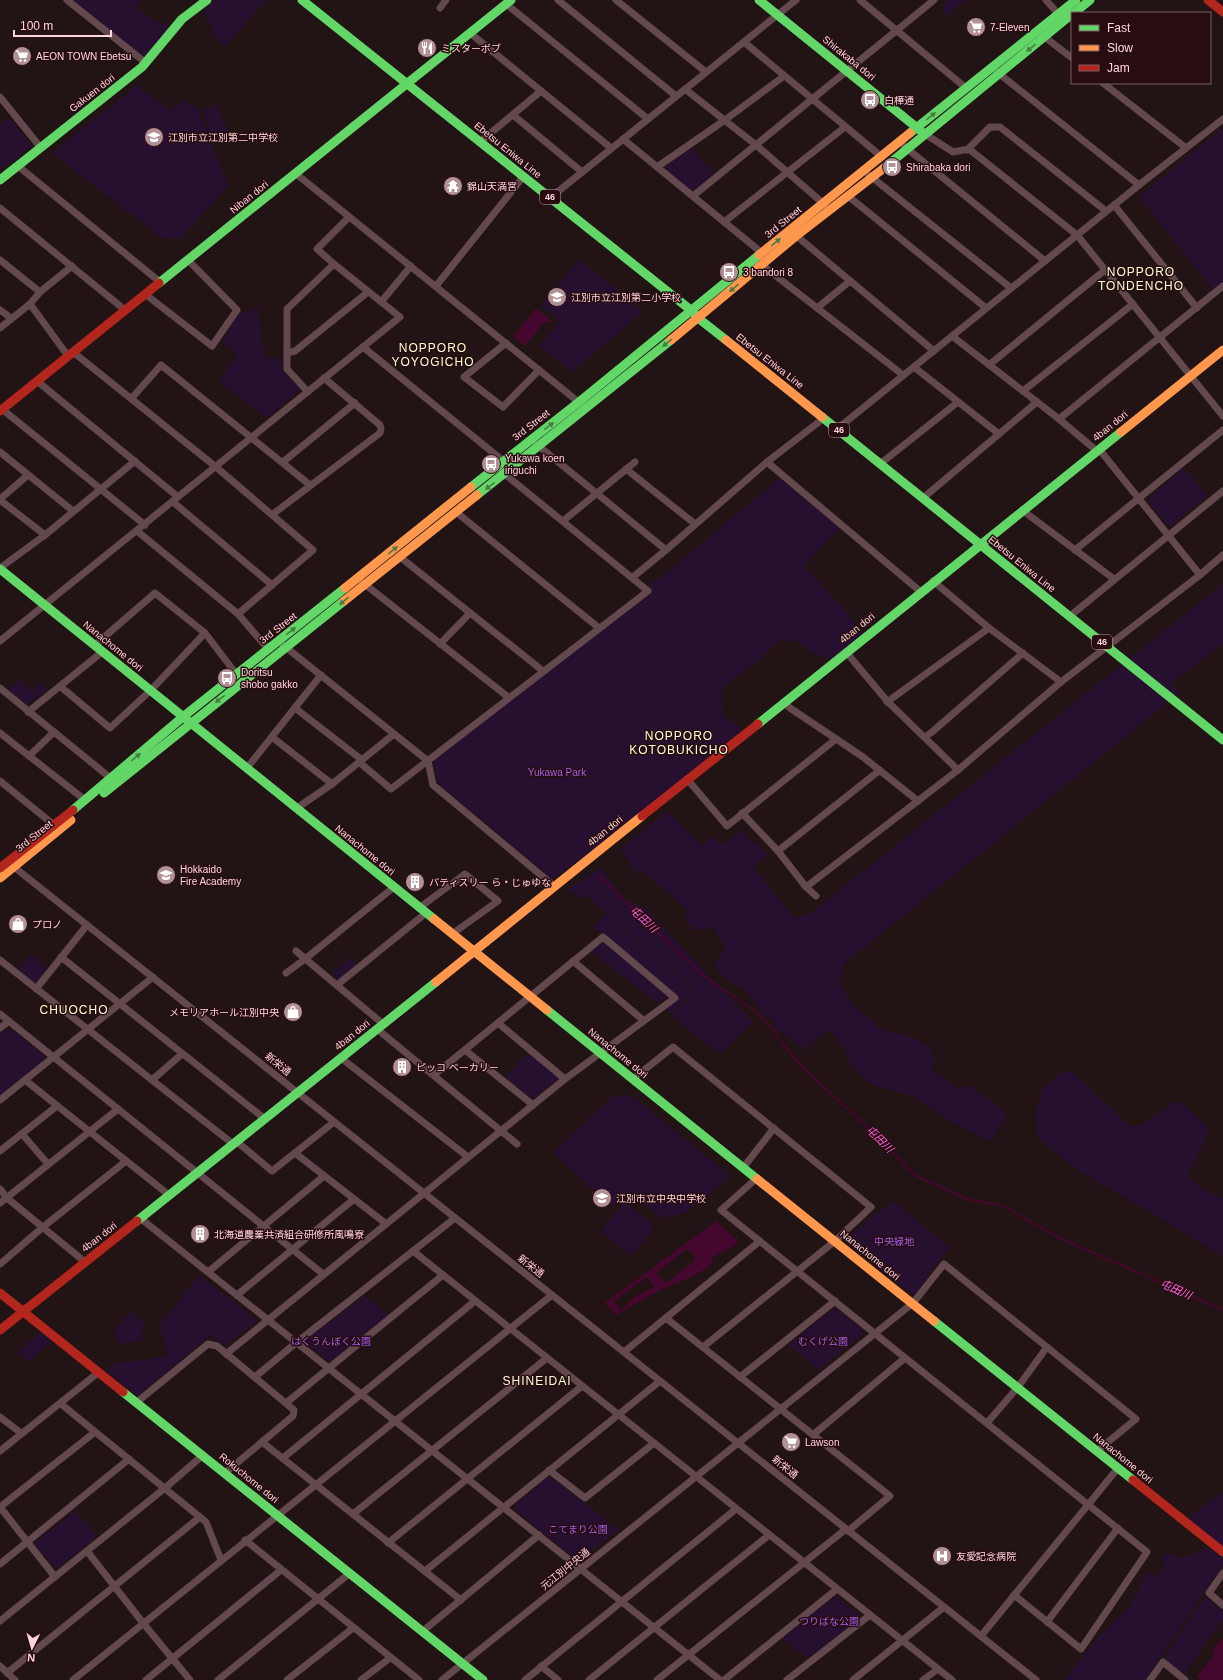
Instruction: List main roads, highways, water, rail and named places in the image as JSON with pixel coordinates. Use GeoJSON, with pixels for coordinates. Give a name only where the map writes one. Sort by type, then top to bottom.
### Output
{"type":"FeatureCollection","features":[{"type":"Feature","properties":{"kind":"waterway","name":"屯田川"},"geometry":{"type":"LineString","coordinates":[[598,875],[700,973],[763,1017],[806,1071],[868,1127],[916,1176],[967,1199],[1003,1206],[1060,1238],[1223,1310]]}},
{"type":"Feature","properties":{"kind":"place","name":"7-Eleven"},"geometry":{"type":"Point","coordinates":[976,27]}},
{"type":"Feature","properties":{"kind":"place","name":"ミスターボブ"},"geometry":{"type":"Point","coordinates":[427,48]}},
{"type":"Feature","properties":{"kind":"place","name":"AEON TOWN Ebetsu"},"geometry":{"type":"Point","coordinates":[22,56]}},
{"type":"Feature","properties":{"kind":"place","name":"白樺通"},"geometry":{"type":"Point","coordinates":[870,100]}},
{"type":"Feature","properties":{"kind":"place","name":"江別市立江別第二中学校"},"geometry":{"type":"Point","coordinates":[154,137]}},
{"type":"Feature","properties":{"kind":"place","name":"Shirabaka dori"},"geometry":{"type":"Point","coordinates":[892,167]}},
{"type":"Feature","properties":{"kind":"place","name":"錦山天満宮"},"geometry":{"type":"Point","coordinates":[453,186]}},
{"type":"Feature","properties":{"kind":"place","name":"3 bandori 8"},"geometry":{"type":"Point","coordinates":[729,272]}},
{"type":"Feature","properties":{"kind":"place","name":"江別市立江別第二小学校"},"geometry":{"type":"Point","coordinates":[557,297]}},
{"type":"Feature","properties":{"kind":"place","name":"Yukawa koen iriguchi"},"geometry":{"type":"Point","coordinates":[491,464]}},
{"type":"Feature","properties":{"kind":"place","name":"Doritsu shobo gakko"},"geometry":{"type":"Point","coordinates":[227,678]}},
{"type":"Feature","properties":{"kind":"place","name":"Hokkaido Fire Academy"},"geometry":{"type":"Point","coordinates":[166,875]}},
{"type":"Feature","properties":{"kind":"place","name":"パティスリー ら・じゅゆな"},"geometry":{"type":"Point","coordinates":[415,882]}},
{"type":"Feature","properties":{"kind":"place","name":"プロノ"},"geometry":{"type":"Point","coordinates":[18,924]}},
{"type":"Feature","properties":{"kind":"place","name":"メモリアホール江別中央"},"geometry":{"type":"Point","coordinates":[293,1012]}},
{"type":"Feature","properties":{"kind":"place","name":"ピッコ ベーカリー"},"geometry":{"type":"Point","coordinates":[402,1067]}},
{"type":"Feature","properties":{"kind":"place","name":"江別市立中央中学校"},"geometry":{"type":"Point","coordinates":[602,1198]}},
{"type":"Feature","properties":{"kind":"place","name":"北海道農業共済組合研修所風鳴寮"},"geometry":{"type":"Point","coordinates":[200,1234]}},
{"type":"Feature","properties":{"kind":"place","name":"Lawson"},"geometry":{"type":"Point","coordinates":[791,1442]}},
{"type":"Feature","properties":{"kind":"place","name":"友愛記念病院"},"geometry":{"type":"Point","coordinates":[942,1556]}},
{"type":"Feature","properties":{"kind":"district","name":"NOPPORO TONDENCHO"},"geometry":{"type":"Point","coordinates":[1141,279]}},
{"type":"Feature","properties":{"kind":"district","name":"NOPPORO YOYOGICHO"},"geometry":{"type":"Point","coordinates":[433,355]}},
{"type":"Feature","properties":{"kind":"district","name":"NOPPORO KOTOBUKICHO"},"geometry":{"type":"Point","coordinates":[679,743]}},
{"type":"Feature","properties":{"kind":"district","name":"CHUOCHO"},"geometry":{"type":"Point","coordinates":[74,1010]}},
{"type":"Feature","properties":{"kind":"district","name":"SHINEIDAI"},"geometry":{"type":"Point","coordinates":[537,1381]}},
{"type":"Feature","properties":{"kind":"park label","name":"Yukawa Park"},"geometry":{"type":"Point","coordinates":[557,772]}},
{"type":"Feature","properties":{"kind":"park label","name":"中央緑地"},"geometry":{"type":"Point","coordinates":[894,1241]}},
{"type":"Feature","properties":{"kind":"park label","name":"はくうんぼく公園"},"geometry":{"type":"Point","coordinates":[331,1341]}},
{"type":"Feature","properties":{"kind":"park label","name":"むくげ公園"},"geometry":{"type":"Point","coordinates":[823,1341]}},
{"type":"Feature","properties":{"kind":"park label","name":"こてまり公園"},"geometry":{"type":"Point","coordinates":[578,1529]}},
{"type":"Feature","properties":{"kind":"park label","name":"つりばな公園"},"geometry":{"type":"Point","coordinates":[829,1621]}}]}
